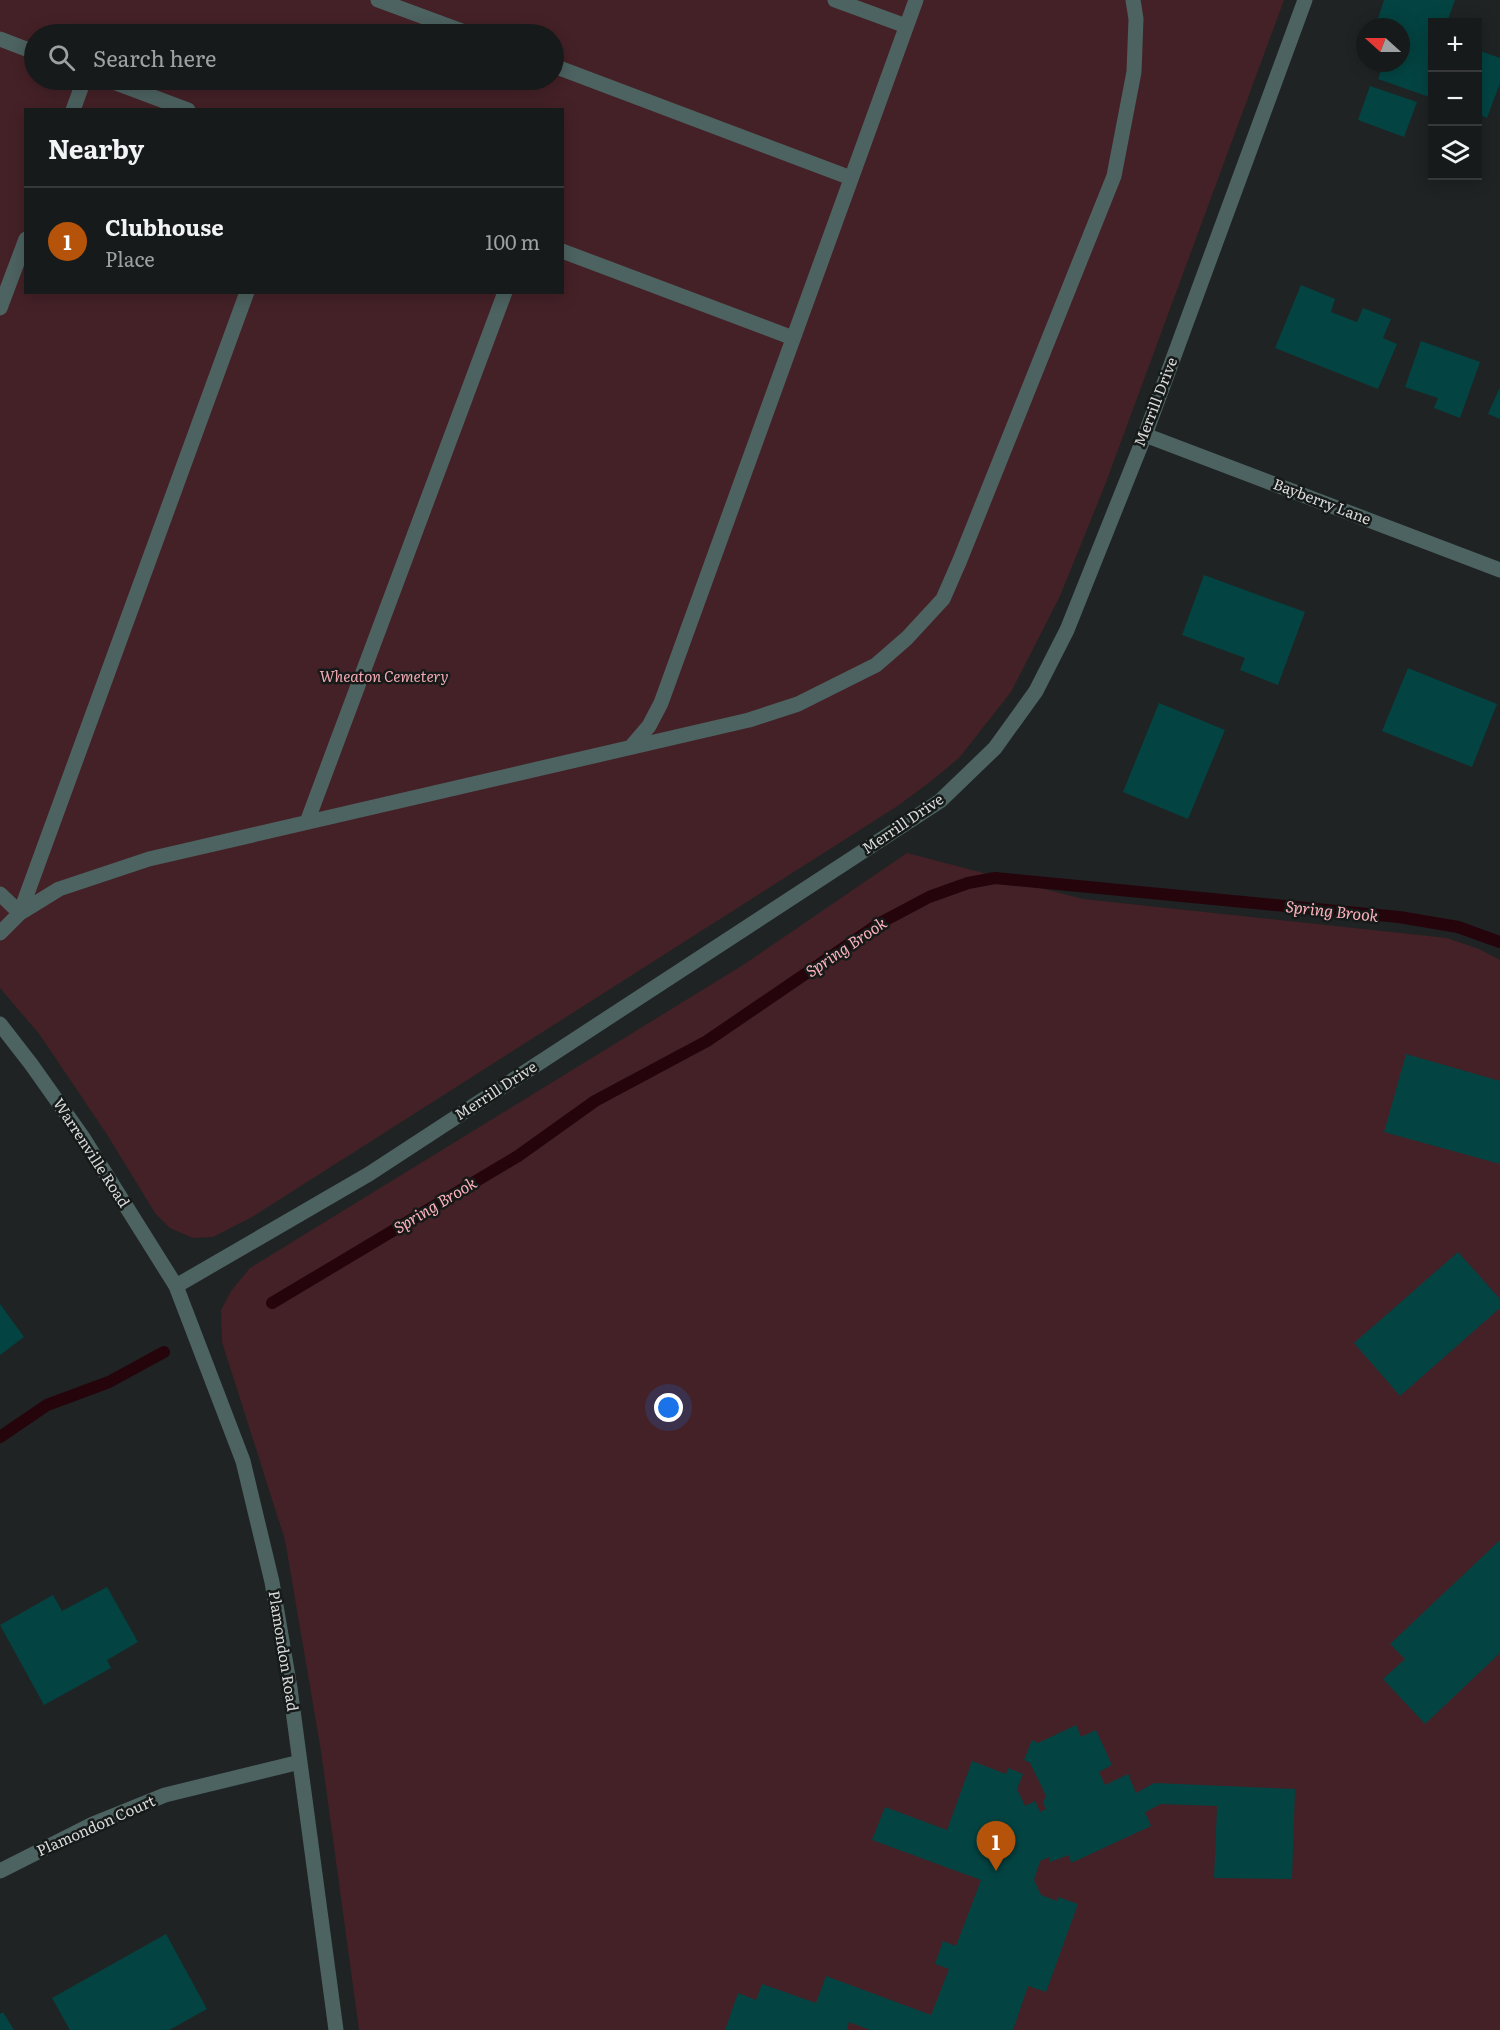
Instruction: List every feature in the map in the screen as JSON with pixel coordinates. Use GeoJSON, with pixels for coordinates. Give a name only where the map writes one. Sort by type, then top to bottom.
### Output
{"type":"FeatureCollection","features":[{"type":"Feature","properties":{"kind":"street"},"geometry":{"type":"LineString","coordinates":[[378,0],[443,24]]}},
{"type":"Feature","properties":{"kind":"street"},"geometry":{"type":"LineString","coordinates":[[835,0],[906,26]]}},
{"type":"Feature","properties":{"kind":"street"},"geometry":{"type":"LineString","coordinates":[[631,747],[648,726],[661,703],[916,0]]}},
{"type":"Feature","properties":{"kind":"street"},"geometry":{"type":"LineString","coordinates":[[0,933],[20,913],[59,889],[149,859],[749,720],[798,704],[876,665],[907,638],[943,599],[1113,176],[1134,72],[1136,19],[1133,0]]}},
{"type":"Feature","properties":{"kind":"street","name":"Merrill Drive"},"geometry":{"type":"LineString","coordinates":[[176,1286],[369,1174],[940,801],[995,748],[1036,691],[1067,630],[1145,435],[1305,0]]}},
{"type":"Feature","properties":{"kind":"street"},"geometry":{"type":"LineString","coordinates":[[0,39],[24,48]]}},
{"type":"Feature","properties":{"kind":"street"},"geometry":{"type":"LineString","coordinates":[[564,70],[851,178]]}},
{"type":"Feature","properties":{"kind":"street"},"geometry":{"type":"LineString","coordinates":[[74,108],[80,90]]}},
{"type":"Feature","properties":{"kind":"street"},"geometry":{"type":"LineString","coordinates":[[135,90],[183,108]]}},
{"type":"Feature","properties":{"kind":"street"},"geometry":{"type":"LineString","coordinates":[[0,308],[24,244]]}},
{"type":"Feature","properties":{"kind":"street"},"geometry":{"type":"LineString","coordinates":[[564,252],[793,338]]}},
{"type":"Feature","properties":{"kind":"street"},"geometry":{"type":"LineString","coordinates":[[20,913],[246,294]]}},
{"type":"Feature","properties":{"kind":"street"},"geometry":{"type":"LineString","coordinates":[[307,822],[504,294]]}},
{"type":"Feature","properties":{"kind":"street","name":"Bayberry Lane"},"geometry":{"type":"LineString","coordinates":[[1145,435],[1500,570]]}},
{"type":"Feature","properties":{"kind":"street"},"geometry":{"type":"LineString","coordinates":[[0,894],[20,913]]}},
{"type":"Feature","properties":{"kind":"street","name":"Warrenville Road"},"geometry":{"type":"LineString","coordinates":[[0,1024],[82,1136],[176,1286]]}},
{"type":"Feature","properties":{"kind":"street","name":"Plamondon Road"},"geometry":{"type":"LineString","coordinates":[[176,1286],[243,1461],[272,1582],[300,1762],[336,2030]]}},
{"type":"Feature","properties":{"kind":"street","name":"Plamondon Court"},"geometry":{"type":"LineString","coordinates":[[0,1871],[93,1824],[165,1795],[300,1762]]}},
{"type":"Feature","properties":{"kind":"green space","name":"Wheaton Cemetery"},"geometry":{"type":"Polygon","coordinates":[[[0,0],[1284,0],[1105,485],[1060,596],[1011,692],[959,758],[896,807],[252,1217],[213,1237],[193,1238],[170,1228],[155,1213],[108,1136],[40,1035],[0,988],[0,0]]]}},
{"type":"Feature","properties":{"kind":"green space"},"geometry":{"type":"Polygon","coordinates":[[[907,853],[1083,899],[1447,938],[1479,949],[1500,960],[1500,2030],[359,2030],[321,1751],[285,1540],[222,1342],[221,1310],[231,1291],[250,1268],[743,965],[907,853]]]}},
{"type":"Feature","properties":{"kind":"building"},"geometry":{"type":"Polygon","coordinates":[[[1384,0],[1455,0],[1448,18],[1428,18],[1428,97],[1378,79],[1381,72],[1410,72],[1410,18],[1378,18],[1384,0]]]}},
{"type":"Feature","properties":{"kind":"building"},"geometry":{"type":"Polygon","coordinates":[[[1482,51],[1500,58],[1500,83],[1487,118],[1482,116],[1482,51]]]}},
{"type":"Feature","properties":{"kind":"building"},"geometry":{"type":"Polygon","coordinates":[[[1370,86],[1417,102],[1404,137],[1358,120],[1370,86]]]}},
{"type":"Feature","properties":{"kind":"building"},"geometry":{"type":"Polygon","coordinates":[[[1301,285],[1335,299],[1331,312],[1357,322],[1363,308],[1391,319],[1383,338],[1397,344],[1378,389],[1275,348],[1301,285]]]}},
{"type":"Feature","properties":{"kind":"building"},"geometry":{"type":"Polygon","coordinates":[[[1421,341],[1480,362],[1460,418],[1434,408],[1438,398],[1405,387],[1421,341]]]}},
{"type":"Feature","properties":{"kind":"building"},"geometry":{"type":"Polygon","coordinates":[[[1500,387],[1500,419],[1488,414],[1500,387]]]}},
{"type":"Feature","properties":{"kind":"building"},"geometry":{"type":"Polygon","coordinates":[[[1204,575],[1305,612],[1278,685],[1240,670],[1245,658],[1182,635],[1204,575]]]}},
{"type":"Feature","properties":{"kind":"building"},"geometry":{"type":"Polygon","coordinates":[[[1408,668],[1497,704],[1472,767],[1382,731],[1408,668]]]}},
{"type":"Feature","properties":{"kind":"building"},"geometry":{"type":"Polygon","coordinates":[[[1159,703],[1225,730],[1188,819],[1123,792],[1159,703]]]}},
{"type":"Feature","properties":{"kind":"building"},"geometry":{"type":"Polygon","coordinates":[[[1406,1054],[1500,1081],[1500,1164],[1384,1132],[1406,1054]]]}},
{"type":"Feature","properties":{"kind":"building"},"geometry":{"type":"Polygon","coordinates":[[[1458,1252],[1500,1299],[1500,1308],[1400,1396],[1354,1343],[1458,1252]]]}},
{"type":"Feature","properties":{"kind":"building"},"geometry":{"type":"Polygon","coordinates":[[[0,1304],[24,1337],[0,1355],[0,1304]]]}},
{"type":"Feature","properties":{"kind":"building"},"geometry":{"type":"Polygon","coordinates":[[[1500,1540],[1500,1653],[1425,1724],[1383,1679],[1405,1659],[1390,1644],[1500,1540]]]}},
{"type":"Feature","properties":{"kind":"building"},"geometry":{"type":"Polygon","coordinates":[[[107,1587],[138,1642],[107,1660],[111,1668],[44,1705],[0,1625],[53,1595],[62,1611],[107,1587]]]}},
{"type":"Feature","properties":{"kind":"building"},"geometry":{"type":"Polygon","coordinates":[[[1076,1725],[1081,1737],[1096,1730],[1112,1765],[1099,1772],[1105,1785],[1128,1774],[1136,1793],[1154,1783],[1295,1789],[1292,1879],[1214,1878],[1217,1806],[1161,1804],[1145,1812],[1151,1826],[1071,1863],[1069,1855],[1050,1862],[1049,1857],[1040,1861],[1034,1880],[1041,1895],[1057,1901],[1058,1897],[1078,1904],[1046,1992],[1028,1986],[1013,2030],[870,2030],[849,2022],[847,2030],[725,2030],[738,1993],[756,2000],[762,1984],[816,2003],[826,1976],[931,2015],[949,1969],[935,1964],[943,1941],[956,1946],[981,1880],[872,1840],[885,1807],[947,1830],[972,1761],[1006,1774],[1008,1768],[1023,1774],[1017,1789],[1025,1806],[1035,1801],[1040,1812],[1046,1809],[1043,1803],[1046,1796],[1030,1763],[1024,1760],[1032,1740],[1038,1743],[1076,1725]]]}},
{"type":"Feature","properties":{"kind":"building"},"geometry":{"type":"Polygon","coordinates":[[[166,1934],[207,2009],[169,2030],[70,2030],[52,1998],[166,1934]]]}},
{"type":"Feature","properties":{"kind":"building"},"geometry":{"type":"Polygon","coordinates":[[[3,2012],[14,2030],[0,2030],[0,2014],[3,2012]]]}},
{"type":"Feature","properties":{"kind":"waterway","name":"Spring Brook"},"geometry":{"type":"LineString","coordinates":[[272,1303],[518,1156],[595,1101],[707,1041],[880,923],[929,897],[968,883],[995,878],[1399,917],[1458,927],[1500,942]]}},
{"type":"Feature","properties":{"kind":"waterway","name":"Spring Brook"},"geometry":{"type":"LineString","coordinates":[[0,1437],[47,1405],[109,1382],[164,1352]]}},
{"type":"Feature","properties":{"kind":"place","name":"Clubhouse"},"geometry":{"type":"Point","coordinates":[996,1871]}}]}
